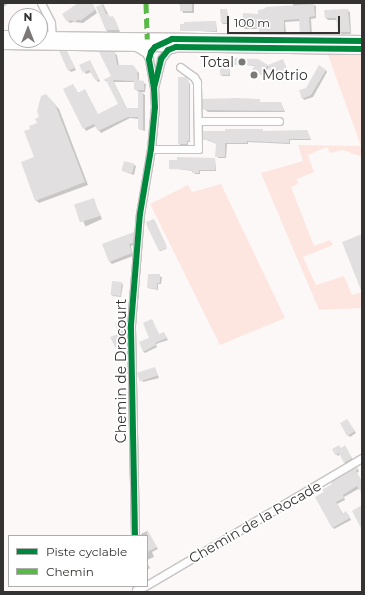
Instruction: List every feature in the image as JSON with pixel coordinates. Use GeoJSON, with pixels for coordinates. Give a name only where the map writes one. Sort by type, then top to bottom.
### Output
{"type":"FeatureCollection","features":[{"type":"Feature","properties":{"kind":"main road"},"geometry":{"type":"LineString","coordinates":[[48,40],[155,47],[174,43],[362,41]]}},
{"type":"Feature","properties":{"kind":"main road"},"geometry":{"type":"LineString","coordinates":[[3,44],[52,41],[362,49]]}},
{"type":"Feature","properties":{"kind":"street"},"geometry":{"type":"LineString","coordinates":[[41,3],[51,23],[52,41]]}},
{"type":"Feature","properties":{"kind":"street"},"geometry":{"type":"LineString","coordinates":[[155,47],[161,59],[174,43]]}},
{"type":"Feature","properties":{"kind":"street"},"geometry":{"type":"LineString","coordinates":[[136,46],[146,53],[149,59]]}},
{"type":"Feature","properties":{"kind":"street"},"geometry":{"type":"LineString","coordinates":[[149,59],[155,47]]}},
{"type":"Feature","properties":{"kind":"street","name":"Chemin de Drocourt"},"geometry":{"type":"LineString","coordinates":[[149,59],[154,88]]}},
{"type":"Feature","properties":{"kind":"street","name":"Chemin de Drocourt"},"geometry":{"type":"LineString","coordinates":[[135,535],[131,325],[140,214],[151,149],[154,88],[161,59]]}},
{"type":"Feature","properties":{"kind":"street"},"geometry":{"type":"LineString","coordinates":[[151,149],[198,149],[197,82],[194,77],[180,67]]}},
{"type":"Feature","properties":{"kind":"street"},"geometry":{"type":"LineString","coordinates":[[198,121],[279,121]]}},
{"type":"Feature","properties":{"kind":"street","name":"Chemin de la Rocade"},"geometry":{"type":"LineString","coordinates":[[148,584],[362,458]]}},
{"type":"Feature","properties":{"kind":"shaded area"},"geometry":{"type":"Polygon","coordinates":[[[328,55],[362,55],[362,157],[343,150],[330,153],[327,147],[308,155],[314,172],[297,179],[298,184],[291,187],[314,246],[330,240],[333,245],[303,257],[316,285],[344,276],[352,295],[362,292],[362,308],[319,310],[261,173],[303,161],[298,145],[361,146],[328,55]]]}},
{"type":"Feature","properties":{"kind":"shaded area"},"geometry":{"type":"Polygon","coordinates":[[[221,184],[285,318],[220,345],[150,204],[188,185],[192,192],[221,184]]]}},
{"type":"Feature","properties":{"kind":"building"},"geometry":{"type":"Polygon","coordinates":[[[78,3],[92,3],[95,10],[80,21],[79,19],[75,22],[70,20],[67,22],[62,14],[78,3]]]}},
{"type":"Feature","properties":{"kind":"building"},"geometry":{"type":"Polygon","coordinates":[[[180,3],[192,3],[192,11],[180,11],[180,3]]]}},
{"type":"Feature","properties":{"kind":"building"},"geometry":{"type":"Polygon","coordinates":[[[102,4],[106,14],[108,14],[109,17],[113,16],[119,30],[106,30],[96,7],[102,4]]]}},
{"type":"Feature","properties":{"kind":"building"},"geometry":{"type":"Polygon","coordinates":[[[314,4],[315,16],[309,17],[310,34],[300,34],[299,19],[284,20],[284,32],[259,32],[259,28],[242,27],[243,13],[258,14],[258,10],[266,7],[314,4]]]}},
{"type":"Feature","properties":{"kind":"building"},"geometry":{"type":"Polygon","coordinates":[[[220,9],[227,9],[227,23],[221,23],[220,9]]]}},
{"type":"Feature","properties":{"kind":"building"},"geometry":{"type":"Polygon","coordinates":[[[348,9],[350,32],[338,32],[336,18],[325,18],[324,10],[348,9]]]}},
{"type":"Feature","properties":{"kind":"building"},"geometry":{"type":"Polygon","coordinates":[[[216,21],[216,31],[180,31],[180,24],[184,24],[184,22],[216,21]]]}},
{"type":"Feature","properties":{"kind":"building"},"geometry":{"type":"Polygon","coordinates":[[[59,51],[67,51],[75,68],[68,71],[59,51]]]}},
{"type":"Feature","properties":{"kind":"building"},"geometry":{"type":"Polygon","coordinates":[[[99,52],[115,52],[117,65],[133,65],[137,70],[138,80],[144,81],[144,90],[134,90],[134,81],[113,80],[126,108],[138,108],[138,92],[143,92],[143,130],[138,129],[138,117],[128,117],[98,131],[94,124],[83,129],[63,89],[73,84],[78,93],[85,89],[98,114],[118,104],[106,80],[103,80],[111,76],[99,52]]]}},
{"type":"Feature","properties":{"kind":"building"},"geometry":{"type":"Polygon","coordinates":[[[234,58],[258,59],[268,65],[261,75],[252,70],[255,65],[234,65],[234,58]]]}},
{"type":"Feature","properties":{"kind":"building"},"geometry":{"type":"Polygon","coordinates":[[[283,59],[288,72],[280,74],[281,78],[273,80],[268,65],[283,59]]]}},
{"type":"Feature","properties":{"kind":"building"},"geometry":{"type":"Polygon","coordinates":[[[90,60],[99,79],[96,81],[89,70],[83,73],[79,65],[90,60]]]}},
{"type":"Feature","properties":{"kind":"building"},"geometry":{"type":"Polygon","coordinates":[[[220,64],[229,64],[229,75],[220,75],[220,64]]]}},
{"type":"Feature","properties":{"kind":"building"},"geometry":{"type":"Polygon","coordinates":[[[319,65],[326,70],[311,95],[302,99],[299,90],[306,88],[319,65]]]}},
{"type":"Feature","properties":{"kind":"building"},"geometry":{"type":"Polygon","coordinates":[[[178,77],[186,77],[189,81],[189,141],[187,141],[187,144],[178,144],[178,77]]]}},
{"type":"Feature","properties":{"kind":"building"},"geometry":{"type":"Polygon","coordinates":[[[46,94],[55,104],[85,182],[35,201],[21,162],[34,157],[24,131],[30,129],[29,126],[37,123],[35,119],[39,117],[37,111],[41,96],[46,94]]]}},
{"type":"Feature","properties":{"kind":"building"},"geometry":{"type":"Polygon","coordinates":[[[202,99],[260,99],[260,102],[281,102],[284,111],[202,109],[202,99]]]}},
{"type":"Feature","properties":{"kind":"building"},"geometry":{"type":"Polygon","coordinates":[[[225,129],[263,129],[263,131],[307,130],[311,139],[289,139],[289,143],[247,141],[247,143],[225,143],[225,157],[215,157],[216,143],[210,142],[210,140],[203,140],[203,131],[225,131],[225,129]]]}},
{"type":"Feature","properties":{"kind":"building"},"geometry":{"type":"Polygon","coordinates":[[[177,157],[215,158],[215,170],[199,170],[199,173],[192,173],[192,170],[169,169],[169,160],[177,160],[177,157]]]}},
{"type":"Feature","properties":{"kind":"building"},"geometry":{"type":"Polygon","coordinates":[[[124,161],[135,164],[132,174],[121,171],[124,161]]]}},
{"type":"Feature","properties":{"kind":"building"},"geometry":{"type":"Polygon","coordinates":[[[94,198],[100,216],[80,223],[74,204],[94,198]]]}},
{"type":"Feature","properties":{"kind":"building"},"geometry":{"type":"Polygon","coordinates":[[[154,219],[167,248],[159,251],[146,222],[154,219]]]}},
{"type":"Feature","properties":{"kind":"building"},"geometry":{"type":"Polygon","coordinates":[[[134,232],[133,243],[129,244],[132,253],[109,262],[102,244],[134,232]]]}},
{"type":"Feature","properties":{"kind":"building"},"geometry":{"type":"Polygon","coordinates":[[[362,234],[362,293],[342,242],[362,234]]]}},
{"type":"Feature","properties":{"kind":"building"},"geometry":{"type":"Polygon","coordinates":[[[148,274],[160,274],[160,283],[157,283],[157,289],[147,288],[148,274]]]}},
{"type":"Feature","properties":{"kind":"building"},"geometry":{"type":"Polygon","coordinates":[[[112,281],[122,282],[120,296],[111,295],[112,281]]]}},
{"type":"Feature","properties":{"kind":"building"},"geometry":{"type":"Polygon","coordinates":[[[152,319],[159,334],[164,332],[167,338],[155,343],[156,345],[143,352],[139,342],[149,338],[143,323],[152,319]]]}},
{"type":"Feature","properties":{"kind":"building"},"geometry":{"type":"Polygon","coordinates":[[[122,320],[126,329],[118,332],[115,323],[122,320]]]}},
{"type":"Feature","properties":{"kind":"building"},"geometry":{"type":"Polygon","coordinates":[[[118,334],[122,344],[115,347],[110,337],[118,334]]]}},
{"type":"Feature","properties":{"kind":"building"},"geometry":{"type":"Polygon","coordinates":[[[155,367],[158,376],[140,381],[137,373],[155,367]]]}},
{"type":"Feature","properties":{"kind":"building"},"geometry":{"type":"Polygon","coordinates":[[[347,419],[355,431],[347,436],[340,423],[347,419]]]}},
{"type":"Feature","properties":{"kind":"building"},"geometry":{"type":"Polygon","coordinates":[[[339,445],[341,448],[345,445],[352,458],[344,463],[339,453],[335,455],[332,449],[339,445]]]}},
{"type":"Feature","properties":{"kind":"building"},"geometry":{"type":"Polygon","coordinates":[[[357,467],[358,469],[356,471],[362,482],[362,494],[357,486],[343,495],[344,498],[336,502],[342,514],[346,511],[350,518],[332,528],[315,497],[324,492],[322,490],[332,484],[331,482],[357,467]]]}},
{"type":"Feature","properties":{"kind":"building"},"geometry":{"type":"Polygon","coordinates":[[[362,505],[362,530],[352,511],[362,505]]]}},
{"type":"Feature","properties":{"kind":"building"},"geometry":{"type":"Polygon","coordinates":[[[147,529],[157,547],[148,552],[148,535],[147,529]]]}},
{"type":"Feature","properties":{"kind":"marked path"},"geometry":{"type":"LineString","coordinates":[[146,3],[147,39]]}},
{"type":"Feature","properties":{"kind":"cycle path"},"geometry":{"type":"LineString","coordinates":[[135,535],[131,325],[140,214],[151,149],[155,107],[154,88],[149,59],[151,52],[155,47],[172,39],[362,41]]}},
{"type":"Feature","properties":{"kind":"cycle path"},"geometry":{"type":"LineString","coordinates":[[154,88],[161,59],[168,50],[176,47],[362,49]]}},
{"type":"Feature","properties":{"kind":"place","name":"Total"},"geometry":{"type":"Point","coordinates":[242,62]}},
{"type":"Feature","properties":{"kind":"place","name":"Motrio"},"geometry":{"type":"Point","coordinates":[254,75]}}]}
